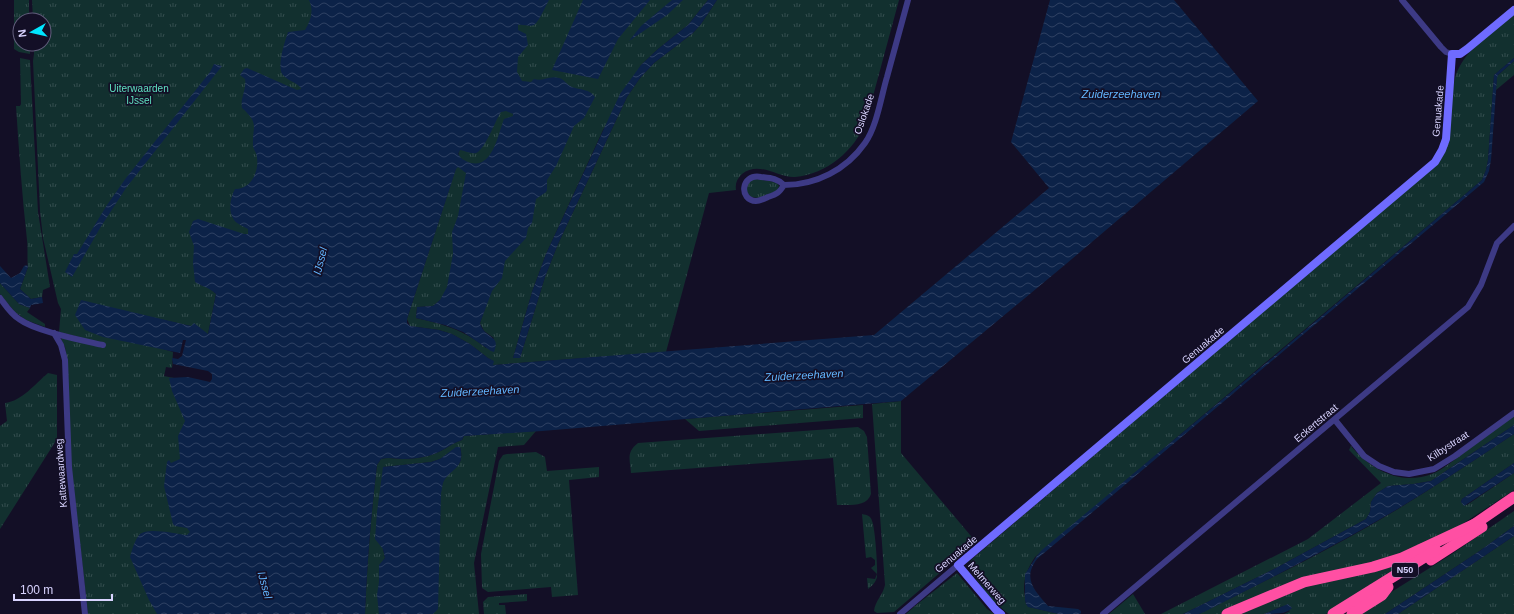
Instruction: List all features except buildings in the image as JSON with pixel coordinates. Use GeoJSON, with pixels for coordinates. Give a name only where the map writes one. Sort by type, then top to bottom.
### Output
{"type":"FeatureCollection","features":[{"type":"Feature","properties":{"kind":"highway","name":"N50"},"geometry":{"type":"LineString","coordinates":[[1333,614],[1414,564],[1514,497]]}},
{"type":"Feature","properties":{"kind":"highway","name":"N50"},"geometry":{"type":"LineString","coordinates":[[1341,614],[1453,547],[1514,505]]}},
{"type":"Feature","properties":{"kind":"highway","name":"N50"},"geometry":{"type":"LineString","coordinates":[[1227,614],[1304,582],[1373,567],[1402,558],[1475,524]]}},
{"type":"Feature","properties":{"kind":"highway","name":"N50"},"geometry":{"type":"LineString","coordinates":[[1352,614],[1382,595],[1388,587]]}},
{"type":"Feature","properties":{"kind":"street","name":"Oslokade"},"geometry":{"type":"LineString","coordinates":[[784,184],[779,193],[758,202],[747,198],[744,192],[744,185],[748,178],[755,176],[778,179],[784,184],[797,184],[815,180],[834,172],[850,159],[865,143],[874,122],[908,0]]}},
{"type":"Feature","properties":{"kind":"street"},"geometry":{"type":"LineString","coordinates":[[1402,0],[1441,47],[1446,52],[1452,54],[1463,52],[1514,10]]}},
{"type":"Feature","properties":{"kind":"street","name":"Genuakade"},"geometry":{"type":"LineString","coordinates":[[900,614],[1435,162],[1446,139],[1452,54]]}},
{"type":"Feature","properties":{"kind":"street","name":"Eckertstraat"},"geometry":{"type":"LineString","coordinates":[[1103,614],[1468,308],[1481,285],[1497,243],[1514,226]]}},
{"type":"Feature","properties":{"kind":"street"},"geometry":{"type":"LineString","coordinates":[[0,298],[22,322],[103,345]]}},
{"type":"Feature","properties":{"kind":"street","name":"Kattewaardweg"},"geometry":{"type":"LineString","coordinates":[[54,332],[61,345],[65,360],[69,467],[85,614]]}},
{"type":"Feature","properties":{"kind":"street","name":"Kilbystraat"},"geometry":{"type":"LineString","coordinates":[[1335,420],[1364,456],[1378,466],[1394,472],[1416,474],[1434,469],[1444,463],[1514,413]]}},
{"type":"Feature","properties":{"kind":"street","name":"Melmerweg"},"geometry":{"type":"LineString","coordinates":[[958,565],[1001,614]]}},
{"type":"Feature","properties":{"kind":"green space"},"geometry":{"type":"Polygon","coordinates":[[[14,0],[29,0],[29,12],[14,12],[14,0]]]}},
{"type":"Feature","properties":{"kind":"green space","name":"Uiterwaarden IJssel"},"geometry":{"type":"Polygon","coordinates":[[[32,0],[339,0],[251,232],[200,285],[208,287],[216,294],[208,334],[191,326],[109,308],[163,349],[173,352],[172,368],[166,367],[164,376],[213,386],[188,614],[88,614],[70,456],[66,353],[61,339],[80,337],[59,332],[61,309],[58,303],[43,238],[40,211],[33,61],[34,52],[52,52],[52,12],[33,12],[32,0]]]}},
{"type":"Feature","properties":{"kind":"green space"},"geometry":{"type":"Polygon","coordinates":[[[525,0],[708,0],[688,25],[641,65],[603,130],[546,254],[532,292],[513,358],[520,358],[545,277],[558,244],[627,97],[640,78],[654,63],[693,33],[717,0],[899,0],[866,122],[861,133],[847,151],[828,166],[807,175],[789,177],[762,169],[748,170],[738,179],[736,183],[736,190],[709,193],[666,352],[493,365],[493,361],[470,344],[452,334],[439,330],[410,326],[407,319],[456,168],[459,151],[525,0]],[[490,294],[440,300],[433,306],[417,307],[416,318],[453,328],[486,348],[494,338],[484,331],[480,323],[490,294]]]}},
{"type":"Feature","properties":{"kind":"green space"},"geometry":{"type":"Polygon","coordinates":[[[1514,14],[1514,58],[1494,75],[1488,160],[1482,180],[1035,557],[1028,569],[1025,579],[1024,591],[1026,604],[1029,607],[1059,614],[1009,614],[991,599],[971,572],[969,564],[972,559],[1438,163],[1455,78],[1459,68],[1464,59],[1479,42],[1514,14]]]}},
{"type":"Feature","properties":{"kind":"green space"},"geometry":{"type":"Polygon","coordinates":[[[19,52],[30,52],[30,54],[19,52]]]}},
{"type":"Feature","properties":{"kind":"green space"},"geometry":{"type":"Polygon","coordinates":[[[20,58],[30,60],[38,212],[50,287],[43,290],[42,297],[31,299],[20,289],[28,267],[16,106],[20,106],[21,104],[20,58]]]}},
{"type":"Feature","properties":{"kind":"green space"},"geometry":{"type":"Polygon","coordinates":[[[1514,61],[1514,75],[1496,90],[1497,76],[1514,61]]]}},
{"type":"Feature","properties":{"kind":"green space"},"geometry":{"type":"Polygon","coordinates":[[[756,179],[776,182],[779,186],[777,191],[759,198],[751,197],[746,191],[749,181],[756,179]]]}},
{"type":"Feature","properties":{"kind":"green space"},"geometry":{"type":"Polygon","coordinates":[[[0,283],[19,304],[30,308],[27,312],[45,324],[45,327],[26,320],[15,312],[0,294],[0,283]]]}},
{"type":"Feature","properties":{"kind":"green space"},"geometry":{"type":"Polygon","coordinates":[[[48,373],[57,375],[57,439],[0,529],[0,426],[7,421],[5,403],[11,402],[23,396],[48,373]]]}},
{"type":"Feature","properties":{"kind":"green space"},"geometry":{"type":"Polygon","coordinates":[[[901,401],[901,453],[976,542],[894,612],[877,613],[874,611],[875,607],[885,585],[872,404],[901,401]]]}},
{"type":"Feature","properties":{"kind":"green space"},"geometry":{"type":"Polygon","coordinates":[[[863,405],[863,418],[699,431],[685,419],[863,405]]]}},
{"type":"Feature","properties":{"kind":"green space"},"geometry":{"type":"Polygon","coordinates":[[[1514,415],[1514,425],[1431,481],[1388,486],[1377,493],[1371,502],[1370,512],[1366,519],[1276,568],[1183,614],[1161,614],[1308,539],[1381,483],[1349,450],[1351,446],[1359,455],[1377,469],[1387,474],[1409,478],[1420,477],[1432,474],[1445,467],[1514,415]]]}},
{"type":"Feature","properties":{"kind":"green space"},"geometry":{"type":"Polygon","coordinates":[[[858,427],[864,431],[867,437],[871,494],[866,501],[862,503],[837,505],[833,458],[631,473],[630,453],[634,446],[638,443],[858,427]]]}},
{"type":"Feature","properties":{"kind":"green space"},"geometry":{"type":"Polygon","coordinates":[[[536,431],[524,445],[498,447],[474,563],[479,614],[365,614],[377,465],[381,459],[384,458],[412,459],[433,455],[462,440],[464,436],[536,431]],[[460,447],[440,459],[431,462],[383,467],[383,549],[385,558],[382,562],[440,527],[441,486],[446,477],[459,464],[461,454],[460,447]]]}},
{"type":"Feature","properties":{"kind":"green space"},"geometry":{"type":"Polygon","coordinates":[[[1514,434],[1514,463],[1462,499],[1461,502],[1467,505],[1514,473],[1514,490],[1450,532],[1410,552],[1284,585],[1220,614],[1199,614],[1307,560],[1371,525],[1514,434]]]}},
{"type":"Feature","properties":{"kind":"green space"},"geometry":{"type":"Polygon","coordinates":[[[536,452],[545,457],[547,471],[599,467],[599,477],[569,480],[578,595],[552,597],[551,587],[488,592],[482,588],[481,554],[499,461],[503,455],[507,454],[536,452]]]}},
{"type":"Feature","properties":{"kind":"green space"},"geometry":{"type":"Polygon","coordinates":[[[1514,511],[1514,526],[1481,550],[1385,614],[1345,614],[1385,596],[1452,554],[1514,511]]]}},
{"type":"Feature","properties":{"kind":"green space"},"geometry":{"type":"Polygon","coordinates":[[[862,514],[871,518],[873,525],[877,574],[871,568],[875,565],[875,560],[871,557],[866,558],[862,514]]]}},
{"type":"Feature","properties":{"kind":"green space"},"geometry":{"type":"Polygon","coordinates":[[[1514,536],[1514,614],[1398,614],[1401,612],[1514,536]]]}},
{"type":"Feature","properties":{"kind":"green space"},"geometry":{"type":"Polygon","coordinates":[[[1431,547],[1326,614],[1284,614],[1290,611],[1283,606],[1264,614],[1232,614],[1301,585],[1431,547]]]}},
{"type":"Feature","properties":{"kind":"green space"},"geometry":{"type":"Polygon","coordinates":[[[957,573],[987,609],[994,614],[906,614],[915,606],[957,573]]]}},
{"type":"Feature","properties":{"kind":"green space"},"geometry":{"type":"Polygon","coordinates":[[[877,574],[876,581],[868,589],[867,578],[875,579],[877,574]]]}},
{"type":"Feature","properties":{"kind":"green space"},"geometry":{"type":"Polygon","coordinates":[[[527,594],[527,601],[499,603],[499,605],[505,605],[506,614],[484,614],[483,602],[488,597],[527,594]]]}},
{"type":"Feature","properties":{"kind":"green space"},"geometry":{"type":"Polygon","coordinates":[[[1133,594],[1145,614],[1109,614],[1133,594]]]}},
{"type":"Feature","properties":{"kind":"water"},"geometry":{"type":"Polygon","coordinates":[[[309,0],[549,0],[534,25],[518,25],[518,30],[526,34],[528,45],[518,57],[517,72],[522,81],[531,82],[534,79],[540,80],[556,77],[570,86],[590,92],[595,97],[584,118],[574,126],[556,166],[547,180],[546,192],[536,199],[532,223],[528,228],[526,238],[505,261],[502,278],[492,291],[480,323],[481,327],[493,338],[496,344],[494,352],[463,332],[445,325],[416,318],[417,307],[433,306],[440,300],[447,287],[453,254],[452,232],[458,216],[466,173],[458,167],[456,169],[407,319],[407,323],[410,326],[439,330],[452,334],[470,344],[494,361],[493,365],[874,335],[1049,188],[1011,142],[1050,0],[1174,0],[1258,101],[1066,264],[901,401],[542,431],[464,436],[462,440],[428,456],[409,459],[381,459],[377,465],[373,502],[365,614],[157,614],[149,600],[130,557],[137,539],[140,534],[144,532],[156,531],[187,535],[190,532],[187,528],[175,526],[173,524],[164,486],[167,462],[169,460],[171,463],[180,459],[178,436],[185,421],[172,391],[169,378],[188,377],[210,382],[212,379],[212,374],[208,371],[173,364],[172,358],[178,359],[182,356],[186,340],[183,340],[180,353],[103,337],[85,330],[75,315],[81,300],[191,326],[194,323],[208,334],[216,294],[208,288],[195,282],[193,263],[194,246],[189,232],[193,221],[198,219],[248,234],[248,229],[238,224],[234,220],[230,209],[232,196],[235,189],[241,188],[250,183],[257,169],[257,155],[253,146],[254,126],[248,113],[242,108],[245,79],[240,75],[244,69],[247,68],[297,90],[301,89],[283,75],[280,67],[283,48],[288,32],[305,30],[311,15],[311,4],[309,0]],[[506,111],[501,112],[483,147],[476,153],[460,150],[458,154],[459,156],[463,160],[471,163],[478,163],[485,160],[494,148],[504,119],[513,116],[513,114],[506,111]]]}},
{"type":"Feature","properties":{"kind":"water"},"geometry":{"type":"Polygon","coordinates":[[[583,0],[650,0],[618,39],[598,79],[552,70],[583,0]]]}},
{"type":"Feature","properties":{"kind":"water"},"geometry":{"type":"Polygon","coordinates":[[[672,0],[683,0],[667,15],[629,41],[641,26],[672,0]]]}},
{"type":"Feature","properties":{"kind":"water"},"geometry":{"type":"Polygon","coordinates":[[[708,0],[717,0],[701,24],[693,33],[654,63],[640,78],[627,97],[558,244],[545,277],[520,358],[513,358],[532,292],[546,254],[620,94],[641,65],[688,25],[708,0]]]}},
{"type":"Feature","properties":{"kind":"water"},"geometry":{"type":"Polygon","coordinates":[[[1514,58],[1514,61],[1498,75],[1497,78],[1491,160],[1489,171],[1484,182],[1037,559],[1033,566],[1030,579],[1035,590],[1048,606],[1078,609],[1081,611],[1080,614],[1059,614],[1028,607],[1025,600],[1025,574],[1043,549],[1482,180],[1488,160],[1494,75],[1514,58]]]}},
{"type":"Feature","properties":{"kind":"water"},"geometry":{"type":"Polygon","coordinates":[[[214,64],[222,66],[126,188],[100,228],[72,277],[65,272],[74,254],[77,254],[107,205],[126,178],[210,72],[214,64]]]}},
{"type":"Feature","properties":{"kind":"water"},"geometry":{"type":"Polygon","coordinates":[[[27,265],[28,267],[20,289],[31,299],[42,297],[43,303],[31,305],[30,308],[19,304],[0,283],[0,266],[11,278],[20,273],[24,266],[27,265]]]}},
{"type":"Feature","properties":{"kind":"water"},"geometry":{"type":"Polygon","coordinates":[[[1514,425],[1514,434],[1425,492],[1370,525],[1206,611],[1199,614],[1183,614],[1276,568],[1366,519],[1370,512],[1371,502],[1377,493],[1388,486],[1431,481],[1514,425]]]}},
{"type":"Feature","properties":{"kind":"water"},"geometry":{"type":"Polygon","coordinates":[[[456,447],[460,447],[461,460],[456,468],[446,478],[443,483],[441,493],[438,609],[433,614],[379,614],[377,595],[379,565],[385,558],[383,549],[375,539],[383,467],[431,462],[440,459],[456,447]]]}},
{"type":"Feature","properties":{"kind":"water"},"geometry":{"type":"Polygon","coordinates":[[[1514,463],[1514,473],[1464,506],[1461,502],[1462,499],[1514,463]]]}},
{"type":"Feature","properties":{"kind":"water"},"geometry":{"type":"Polygon","coordinates":[[[1514,526],[1514,536],[1398,614],[1385,614],[1481,550],[1514,526]]]}},
{"type":"Feature","properties":{"kind":"water"},"geometry":{"type":"Polygon","coordinates":[[[1288,604],[1292,608],[1290,610],[1280,613],[1264,614],[1288,604]]]}},
{"type":"Feature","properties":{"kind":"water label","name":"Zuiderzeehaven"},"geometry":{"type":"Point","coordinates":[1121,94]}},
{"type":"Feature","properties":{"kind":"water label","name":"IJssel"},"geometry":{"type":"Point","coordinates":[320,261]}},
{"type":"Feature","properties":{"kind":"water label","name":"Zuiderzeehaven"},"geometry":{"type":"Point","coordinates":[804,375]}},
{"type":"Feature","properties":{"kind":"water label","name":"Zuiderzeehaven"},"geometry":{"type":"Point","coordinates":[480,391]}},
{"type":"Feature","properties":{"kind":"water label","name":"IJssel"},"geometry":{"type":"Point","coordinates":[265,585]}}]}
